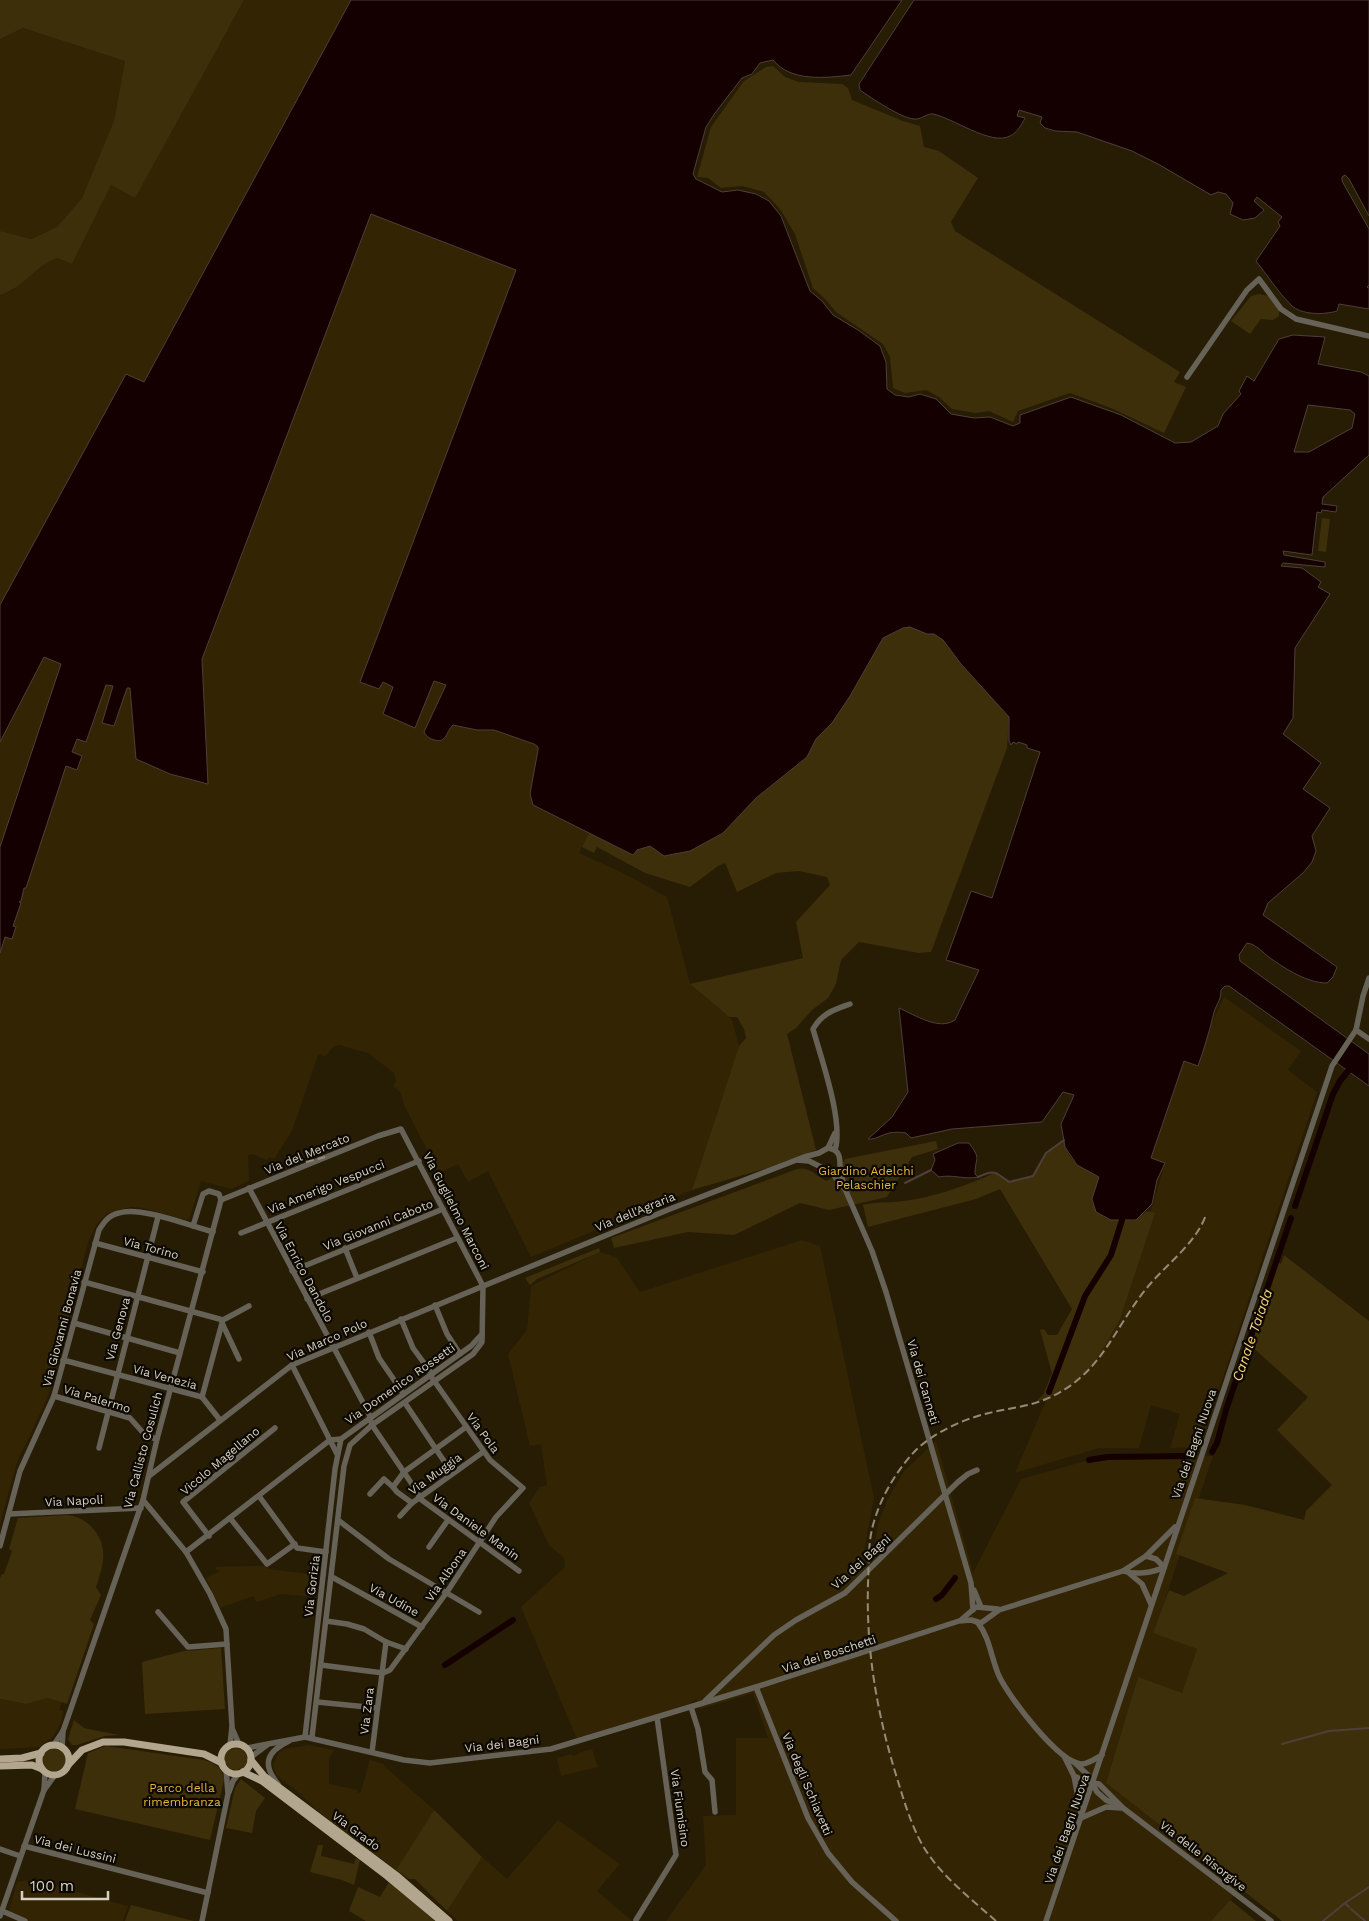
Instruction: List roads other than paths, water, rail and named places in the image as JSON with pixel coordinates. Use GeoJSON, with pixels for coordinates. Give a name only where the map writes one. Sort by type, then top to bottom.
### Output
{"type":"FeatureCollection","features":[{"type":"Feature","properties":{"kind":"main road"},"geometry":{"type":"LineString","coordinates":[[0,1766],[32,1765],[56,1775],[64,1772],[82,1750],[96,1743],[111,1742],[204,1754],[239,1744],[247,1748],[251,1758],[248,1767],[241,1773],[235,1773],[204,1754]]}},
{"type":"Feature","properties":{"kind":"main road"},"geometry":{"type":"LineString","coordinates":[[53,1746],[64,1750],[82,1750]]}},
{"type":"Feature","properties":{"kind":"main road","name":"Via Callisto Cosulich"},"geometry":{"type":"LineString","coordinates":[[0,1759],[22,1758],[41,1753],[48,1747],[53,1746]]}},
{"type":"Feature","properties":{"kind":"main road"},"geometry":{"type":"LineString","coordinates":[[224,1766],[222,1759],[227,1748]]}},
{"type":"Feature","properties":{"kind":"main road","name":"Via Callisto Cosulich"},"geometry":{"type":"LineString","coordinates":[[64,1750],[69,1764]]}},
{"type":"Feature","properties":{"kind":"main road"},"geometry":{"type":"LineString","coordinates":[[41,1753],[39,1761],[43,1770]]}},
{"type":"Feature","properties":{"kind":"main road","name":"Via Grado"},"geometry":{"type":"LineString","coordinates":[[251,1758],[264,1776],[396,1875],[449,1921]]}},
{"type":"Feature","properties":{"kind":"main road","name":"Via Grado"},"geometry":{"type":"LineString","coordinates":[[241,1773],[262,1781],[394,1881],[441,1921]]}},
{"type":"Feature","properties":{"kind":"street"},"geometry":{"type":"LineString","coordinates":[[1187,377],[1247,290],[1259,280],[1281,309],[1296,319],[1369,336]]}},
{"type":"Feature","properties":{"kind":"street","name":"Via dei Bagni Nuova"},"geometry":{"type":"LineString","coordinates":[[1046,1921],[1332,1066],[1356,1030],[1369,978]]}},
{"type":"Feature","properties":{"kind":"street"},"geometry":{"type":"LineString","coordinates":[[835,1150],[836,1118],[813,1028],[820,1017],[850,1004]]}},
{"type":"Feature","properties":{"kind":"street"},"geometry":{"type":"LineString","coordinates":[[1356,1030],[1369,1040]]}},
{"type":"Feature","properties":{"kind":"street","name":"Via Guglielmo Marconi"},"geometry":{"type":"LineString","coordinates":[[401,1129],[483,1286],[482,1334]]}},
{"type":"Feature","properties":{"kind":"street","name":"Via del Mercato"},"geometry":{"type":"LineString","coordinates":[[221,1200],[378,1136],[401,1129]]}},
{"type":"Feature","properties":{"kind":"street"},"geometry":{"type":"LineString","coordinates":[[797,1160],[808,1162],[829,1172],[836,1170],[840,1166],[840,1156],[835,1150],[828,1148],[836,1131]]}},
{"type":"Feature","properties":{"kind":"street","name":"Via dell'Agraria"},"geometry":{"type":"LineString","coordinates":[[483,1286],[670,1209],[804,1157],[819,1154],[828,1148]]}},
{"type":"Feature","properties":{"kind":"street"},"geometry":{"type":"LineString","coordinates":[[819,1154],[818,1159],[821,1167]]}},
{"type":"Feature","properties":{"kind":"street","name":"Via Amerigo Vespucci"},"geometry":{"type":"LineString","coordinates":[[241,1233],[419,1161]]}},
{"type":"Feature","properties":{"kind":"street","name":"Via dei Canneti"},"geometry":{"type":"LineString","coordinates":[[840,1166],[845,1189],[872,1252],[886,1292],[971,1584],[986,1618]]}},
{"type":"Feature","properties":{"kind":"street","name":"Via dei Canneti"},"geometry":{"type":"LineString","coordinates":[[829,1172],[845,1189]]}},
{"type":"Feature","properties":{"kind":"street","name":"Via Enrico Dandolo"},"geometry":{"type":"LineString","coordinates":[[249,1188],[332,1347],[336,1351],[370,1417],[372,1425]]}},
{"type":"Feature","properties":{"kind":"street"},"geometry":{"type":"LineString","coordinates":[[193,1226],[203,1194],[209,1191],[219,1194],[221,1200]]}},
{"type":"Feature","properties":{"kind":"street","name":"Via Callisto Cosulich"},"geometry":{"type":"LineString","coordinates":[[53,1746],[64,1731],[141,1508],[157,1439],[221,1200]]}},
{"type":"Feature","properties":{"kind":"street","name":"Via Giovanni Caboto"},"geometry":{"type":"LineString","coordinates":[[292,1271],[443,1209]]}},
{"type":"Feature","properties":{"kind":"street","name":"Via Giovanni Bonavia"},"geometry":{"type":"LineString","coordinates":[[0,1546],[20,1470],[54,1396],[99,1230],[106,1220],[113,1215],[120,1212],[137,1211],[213,1232]]}},
{"type":"Feature","properties":{"kind":"street","name":"Via Genova"},"geometry":{"type":"LineString","coordinates":[[99,1448],[158,1217]]}},
{"type":"Feature","properties":{"kind":"street"},"geometry":{"type":"LineString","coordinates":[[307,1299],[457,1238]]}},
{"type":"Feature","properties":{"kind":"street","name":"Via Torino"},"geometry":{"type":"LineString","coordinates":[[95,1243],[203,1272]]}},
{"type":"Feature","properties":{"kind":"street"},"geometry":{"type":"LineString","coordinates":[[345,1248],[358,1278]]}},
{"type":"Feature","properties":{"kind":"street"},"geometry":{"type":"LineString","coordinates":[[84,1282],[222,1321],[250,1306]]}},
{"type":"Feature","properties":{"kind":"street","name":"Via Marco Polo"},"geometry":{"type":"LineString","coordinates":[[149,1476],[292,1365],[483,1286]]}},
{"type":"Feature","properties":{"kind":"street"},"geometry":{"type":"LineString","coordinates":[[436,1306],[447,1334],[460,1354]]}},
{"type":"Feature","properties":{"kind":"street","name":"Via Pola"},"geometry":{"type":"LineString","coordinates":[[402,1319],[413,1348],[483,1452],[524,1488]]}},
{"type":"Feature","properties":{"kind":"street"},"geometry":{"type":"LineString","coordinates":[[222,1321],[239,1359]]}},
{"type":"Feature","properties":{"kind":"street"},"geometry":{"type":"LineString","coordinates":[[220,1420],[202,1397],[222,1321]]}},
{"type":"Feature","properties":{"kind":"street"},"geometry":{"type":"LineString","coordinates":[[74,1323],[180,1353]]}},
{"type":"Feature","properties":{"kind":"street"},"geometry":{"type":"LineString","coordinates":[[369,1332],[379,1358],[403,1393]]}},
{"type":"Feature","properties":{"kind":"street","name":"Via Domenico Rossetti"},"geometry":{"type":"LineString","coordinates":[[330,1440],[341,1439],[460,1354],[476,1342],[482,1334]]}},
{"type":"Feature","properties":{"kind":"street","name":"Via Domenico Rossetti"},"geometry":{"type":"LineString","coordinates":[[350,1445],[372,1425],[476,1350],[482,1342],[482,1334]]}},
{"type":"Feature","properties":{"kind":"street","name":"Via Venezia"},"geometry":{"type":"LineString","coordinates":[[63,1360],[202,1397]]}},
{"type":"Feature","properties":{"kind":"street"},"geometry":{"type":"LineString","coordinates":[[292,1365],[337,1455]]}},
{"type":"Feature","properties":{"kind":"street","name":"Via Palermo"},"geometry":{"type":"LineString","coordinates":[[54,1396],[130,1418],[146,1436],[157,1439]]}},
{"type":"Feature","properties":{"kind":"street"},"geometry":{"type":"LineString","coordinates":[[405,1403],[452,1473]]}},
{"type":"Feature","properties":{"kind":"street","name":"Via Daniele Manin"},"geometry":{"type":"LineString","coordinates":[[372,1425],[418,1492],[419,1498],[519,1571]]}},
{"type":"Feature","properties":{"kind":"street"},"geometry":{"type":"LineString","coordinates":[[394,1487],[404,1472],[466,1427]]}},
{"type":"Feature","properties":{"kind":"street","name":"Vicolo Magellano"},"geometry":{"type":"LineString","coordinates":[[209,1536],[183,1502],[275,1428]]}},
{"type":"Feature","properties":{"kind":"street","name":"Via Gorizia"},"geometry":{"type":"LineString","coordinates":[[305,1737],[337,1455],[341,1439]]}},
{"type":"Feature","properties":{"kind":"street"},"geometry":{"type":"LineString","coordinates":[[186,1552],[330,1440]]}},
{"type":"Feature","properties":{"kind":"street","name":"Via Gorizia"},"geometry":{"type":"LineString","coordinates":[[312,1738],[345,1461],[350,1445]]}},
{"type":"Feature","properties":{"kind":"street","name":"Via Muggia"},"geometry":{"type":"LineString","coordinates":[[400,1516],[412,1503],[483,1452]]}},
{"type":"Feature","properties":{"kind":"street","name":"Via dei Bagni"},"geometry":{"type":"LineString","coordinates":[[247,1748],[305,1737],[404,1760],[430,1763],[551,1749],[704,1703],[774,1635],[796,1620],[845,1593],[968,1474],[977,1470]]}},
{"type":"Feature","properties":{"kind":"street"},"geometry":{"type":"LineString","coordinates":[[370,1494],[384,1479],[412,1503]]}},
{"type":"Feature","properties":{"kind":"street","name":"Via Albona"},"geometry":{"type":"LineString","coordinates":[[422,1627],[496,1517],[524,1488]]}},
{"type":"Feature","properties":{"kind":"street"},"geometry":{"type":"LineString","coordinates":[[259,1496],[297,1548],[326,1552]]}},
{"type":"Feature","properties":{"kind":"street"},"geometry":{"type":"LineString","coordinates":[[143,1500],[186,1552],[210,1594],[226,1629],[232,1726],[227,1748]]}},
{"type":"Feature","properties":{"kind":"street","name":"Via Napoli"},"geometry":{"type":"LineString","coordinates":[[9,1514],[141,1508]]}},
{"type":"Feature","properties":{"kind":"street"},"geometry":{"type":"LineString","coordinates":[[230,1518],[267,1564],[295,1544]]}},
{"type":"Feature","properties":{"kind":"street"},"geometry":{"type":"LineString","coordinates":[[338,1520],[390,1559],[479,1612]]}},
{"type":"Feature","properties":{"kind":"street"},"geometry":{"type":"LineString","coordinates":[[429,1547],[448,1520]]}},
{"type":"Feature","properties":{"kind":"street","name":"Via dei Boschetti"},"geometry":{"type":"LineString","coordinates":[[959,1621],[976,1622],[1004,1609],[1123,1571],[1146,1556],[1178,1525]]}},
{"type":"Feature","properties":{"kind":"street"},"geometry":{"type":"LineString","coordinates":[[1130,1574],[1158,1570],[1164,1567],[1156,1559],[1146,1556]]}},
{"type":"Feature","properties":{"kind":"street"},"geometry":{"type":"LineString","coordinates":[[1123,1571],[1142,1584],[1151,1604]]}},
{"type":"Feature","properties":{"kind":"street","name":"Via Udine"},"geometry":{"type":"LineString","coordinates":[[332,1577],[422,1627],[406,1649]]}},
{"type":"Feature","properties":{"kind":"street","name":"Via dei Canneti"},"geometry":{"type":"LineString","coordinates":[[971,1584],[972,1617],[976,1622]]}},
{"type":"Feature","properties":{"kind":"street","name":"Via dei Boschetti"},"geometry":{"type":"LineString","coordinates":[[704,1703],[959,1621],[972,1611],[983,1608],[1004,1609]]}},
{"type":"Feature","properties":{"kind":"street"},"geometry":{"type":"LineString","coordinates":[[158,1612],[188,1647],[227,1644]]}},
{"type":"Feature","properties":{"kind":"street"},"geometry":{"type":"LineString","coordinates":[[986,1618],[986,1637],[991,1657],[1005,1688],[1036,1727],[1063,1755],[1075,1762],[1082,1764],[1102,1755]]}},
{"type":"Feature","properties":{"kind":"street"},"geometry":{"type":"LineString","coordinates":[[326,1621],[364,1629],[386,1642],[406,1649]]}},
{"type":"Feature","properties":{"kind":"street"},"geometry":{"type":"LineString","coordinates":[[976,1622],[986,1637]]}},
{"type":"Feature","properties":{"kind":"street","name":"Via Zara"},"geometry":{"type":"LineString","coordinates":[[372,1752],[386,1642]]}},
{"type":"Feature","properties":{"kind":"street","name":"Via Zara"},"geometry":{"type":"LineString","coordinates":[[382,1672],[390,1670],[406,1649]]}},
{"type":"Feature","properties":{"kind":"street"},"geometry":{"type":"LineString","coordinates":[[321,1665],[382,1672]]}},
{"type":"Feature","properties":{"kind":"street","name":"Via degli Schiavetti"},"geometry":{"type":"LineString","coordinates":[[756,1687],[808,1818],[828,1854],[852,1882],[896,1921]]}},
{"type":"Feature","properties":{"kind":"street"},"geometry":{"type":"LineString","coordinates":[[317,1702],[377,1708]]}},
{"type":"Feature","properties":{"kind":"street"},"geometry":{"type":"LineString","coordinates":[[691,1707],[698,1729],[705,1772],[712,1780],[715,1812]]}},
{"type":"Feature","properties":{"kind":"street","name":"Via Fiumisino"},"geometry":{"type":"LineString","coordinates":[[636,1920],[676,1855],[657,1717]]}},
{"type":"Feature","properties":{"kind":"street"},"geometry":{"type":"LineString","coordinates":[[232,1726],[239,1744]]}},
{"type":"Feature","properties":{"kind":"street","name":"Via Callisto Cosulich"},"geometry":{"type":"LineString","coordinates":[[64,1731],[64,1750]]}},
{"type":"Feature","properties":{"kind":"street"},"geometry":{"type":"LineString","coordinates":[[283,1791],[269,1771],[269,1759],[278,1747],[295,1738]]}},
{"type":"Feature","properties":{"kind":"street"},"geometry":{"type":"LineString","coordinates":[[251,1758],[269,1744]]}},
{"type":"Feature","properties":{"kind":"street"},"geometry":{"type":"LineString","coordinates":[[1063,1755],[1074,1776],[1080,1801],[1081,1818],[1106,1807],[1123,1808]]}},
{"type":"Feature","properties":{"kind":"street"},"geometry":{"type":"LineString","coordinates":[[1075,1762],[1088,1775],[1092,1783]]}},
{"type":"Feature","properties":{"kind":"street"},"geometry":{"type":"LineString","coordinates":[[224,1766],[228,1794]]}},
{"type":"Feature","properties":{"kind":"street"},"geometry":{"type":"LineString","coordinates":[[43,1770],[44,1790]]}},
{"type":"Feature","properties":{"kind":"street"},"geometry":{"type":"LineString","coordinates":[[202,1921],[228,1794],[233,1781],[241,1773]]}},
{"type":"Feature","properties":{"kind":"street"},"geometry":{"type":"LineString","coordinates":[[25,1921],[1,1912],[44,1790],[56,1775]]}},
{"type":"Feature","properties":{"kind":"street"},"geometry":{"type":"LineString","coordinates":[[1074,1776],[1092,1783]]}},
{"type":"Feature","properties":{"kind":"street","name":"Via delle Risorgive"},"geometry":{"type":"LineString","coordinates":[[1092,1783],[1097,1792],[1106,1800],[1123,1808],[1271,1921]]}},
{"type":"Feature","properties":{"kind":"street","name":"Via dei Lussini"},"geometry":{"type":"LineString","coordinates":[[24,1846],[208,1894]]}},
{"type":"Feature","properties":{"kind":"street"},"geometry":{"type":"LineString","coordinates":[[0,1849],[20,1856]]}},
{"type":"Feature","properties":{"kind":"waterway","name":"Canale Taiada"},"geometry":{"type":"LineString","coordinates":[[1295,1206],[1333,1094],[1340,1081],[1353,1065]]}},
{"type":"Feature","properties":{"kind":"waterway"},"geometry":{"type":"LineString","coordinates":[[978,1177],[994,1173],[1009,1182],[1033,1176],[1046,1153],[1064,1140]]}},
{"type":"Feature","properties":{"kind":"waterway"},"geometry":{"type":"LineString","coordinates":[[905,1183],[931,1170]]}},
{"type":"Feature","properties":{"kind":"waterway","name":"Canale Taiada"},"geometry":{"type":"LineString","coordinates":[[1212,1452],[1217,1443],[1226,1410],[1291,1218]]}},
{"type":"Feature","properties":{"kind":"waterway"},"geometry":{"type":"LineString","coordinates":[[1049,1392],[1085,1296],[1111,1255],[1122,1220]]}},
{"type":"Feature","properties":{"kind":"waterway","name":"Canale Taiada"},"geometry":{"type":"LineString","coordinates":[[1089,1460],[1107,1457],[1190,1456]]}},
{"type":"Feature","properties":{"kind":"waterway"},"geometry":{"type":"LineString","coordinates":[[936,1599],[942,1595],[955,1578]]}},
{"type":"Feature","properties":{"kind":"waterway"},"geometry":{"type":"LineString","coordinates":[[445,1665],[513,1620]]}},
{"type":"Feature","properties":{"kind":"waterway"},"geometry":{"type":"LineString","coordinates":[[1282,1744],[1329,1731],[1369,1728]]}},
{"type":"Feature","properties":{"kind":"waterway"},"geometry":{"type":"LineString","coordinates":[[1349,1907],[1345,1903],[1369,1887]]}},
{"type":"Feature","properties":{"kind":"waterway"},"geometry":{"type":"LineString","coordinates":[[1323,1921],[1345,1903]]}},
{"type":"Feature","properties":{"kind":"waterway"},"geometry":{"type":"LineString","coordinates":[[1351,1909],[1365,1921]]}},
{"type":"Feature","properties":{"kind":"railway"},"geometry":{"type":"LineString","coordinates":[[306,1162],[325,1157]]}},
{"type":"Feature","properties":{"kind":"railway"},"geometry":{"type":"LineString","coordinates":[[996,1921],[956,1886],[930,1857],[915,1830],[897,1778],[884,1730],[871,1658],[868,1584],[869,1550],[875,1518],[883,1497],[901,1468],[916,1450],[932,1437],[969,1419],[1046,1399],[1080,1378],[1104,1351],[1146,1289],[1195,1236],[1206,1215]]}},
{"type":"Feature","properties":{"kind":"park label","name":"Giardino Adelchi Pelaschier"},"geometry":{"type":"Point","coordinates":[866,1178]}},
{"type":"Feature","properties":{"kind":"park label","name":"Parco della rimembranza"},"geometry":{"type":"Point","coordinates":[182,1795]}}]}
